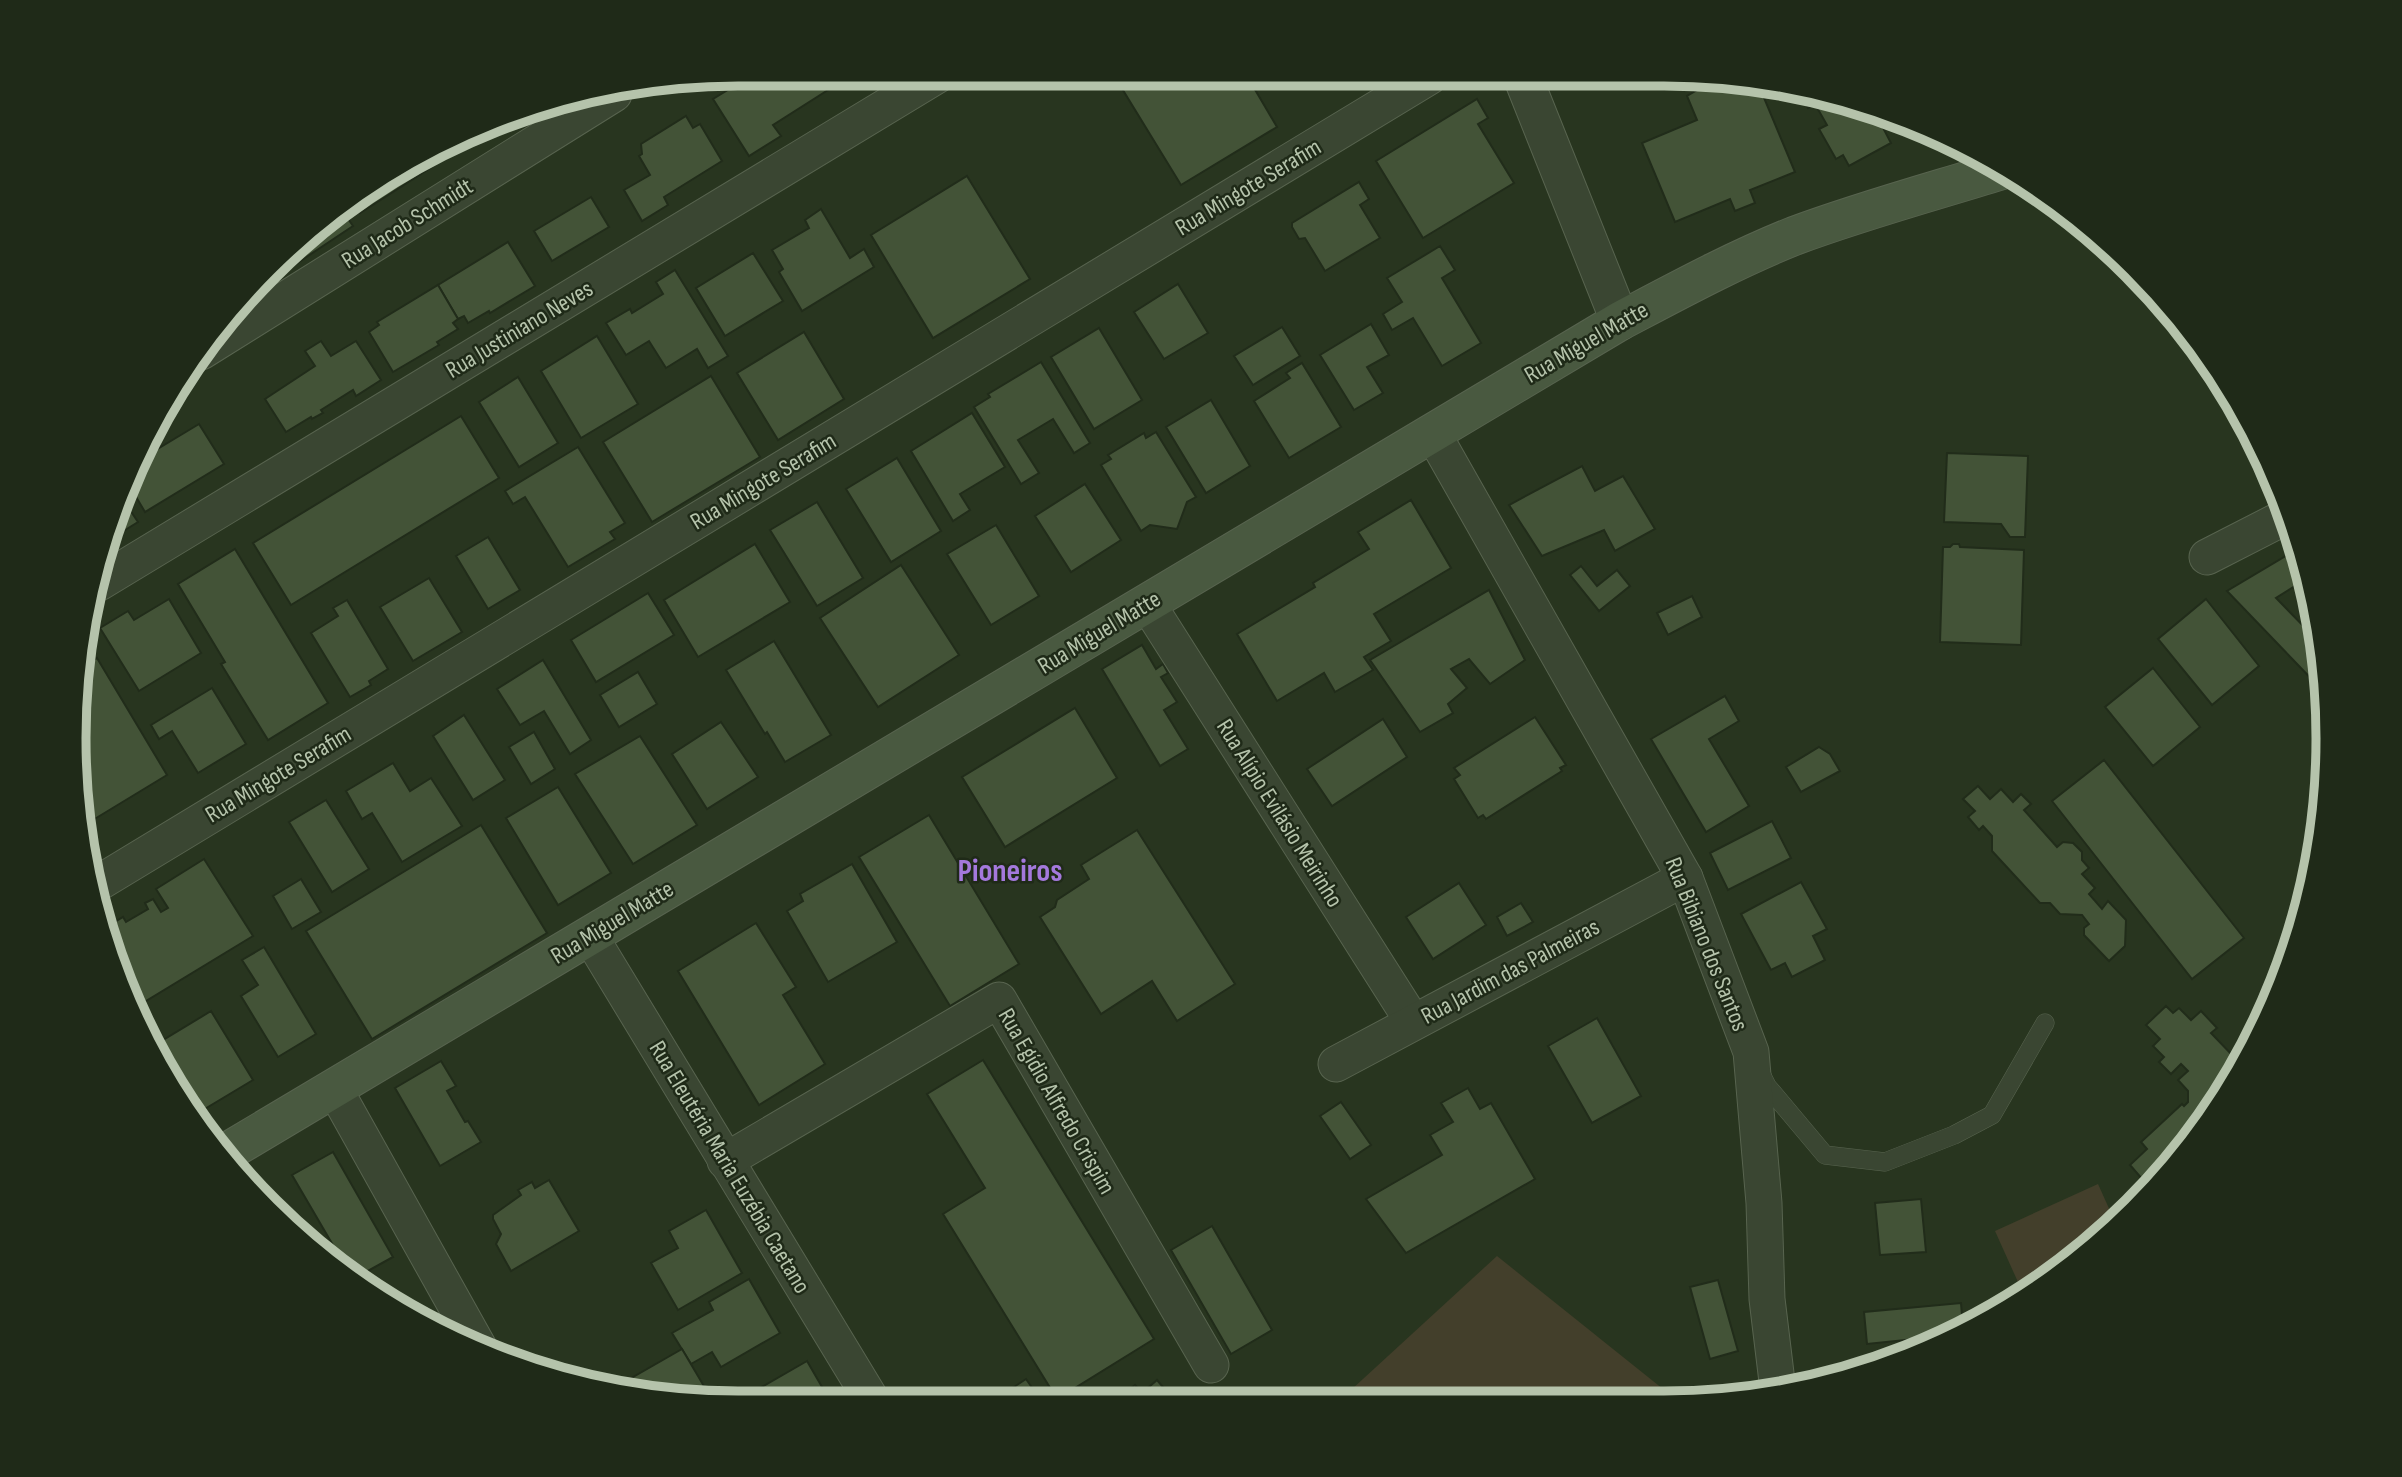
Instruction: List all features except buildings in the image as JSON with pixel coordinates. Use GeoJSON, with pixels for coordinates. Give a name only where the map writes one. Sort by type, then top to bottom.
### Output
{"type":"FeatureCollection","features":[{"type":"Feature","properties":{"kind":"main road","name":"Rua Miguel Matte"},"geometry":{"type":"LineString","coordinates":[[232,1149],[1620,321],[1713,272],[1792,237],[1844,218],[1991,173]]}},
{"type":"Feature","properties":{"kind":"street","name":"Rua Justiniano Neves"},"geometry":{"type":"LineString","coordinates":[[106,579],[920,86]]}},
{"type":"Feature","properties":{"kind":"street","name":"Rua Mingote Serafim"},"geometry":{"type":"LineString","coordinates":[[102,881],[1414,86]]}},
{"type":"Feature","properties":{"kind":"street"},"geometry":{"type":"LineString","coordinates":[[1526,86],[1620,321]]}},
{"type":"Feature","properties":{"kind":"street","name":"Rua Jacob Schmidt"},"geometry":{"type":"LineString","coordinates":[[224,338],[605,99]]}},
{"type":"Feature","properties":{"kind":"street","name":"Rua Bibiano dos Santos"},"geometry":{"type":"LineString","coordinates":[[1432,432],[1685,878],[1751,1052],[1764,1203],[1767,1299],[1777,1381]]}},
{"type":"Feature","properties":{"kind":"street"},"geometry":{"type":"LineString","coordinates":[[2207,557],[2279,520]]}},
{"type":"Feature","properties":{"kind":"street","name":"Rua Alípio Evilásio Meirinho"},"geometry":{"type":"LineString","coordinates":[[1147,603],[1413,1022]]}},
{"type":"Feature","properties":{"kind":"street","name":"Rua Jardim das Palmeiras"},"geometry":{"type":"LineString","coordinates":[[1336,1064],[1685,878]]}},
{"type":"Feature","properties":{"kind":"street","name":"Rua Eleutéria Maria Euzébia Caetano"},"geometry":{"type":"LineString","coordinates":[[590,936],[866,1391]]}},
{"type":"Feature","properties":{"kind":"street","name":"Rua Egídio Alfredo Crispim"},"geometry":{"type":"LineString","coordinates":[[725,1161],[999,1000],[1210,1366]]}},
{"type":"Feature","properties":{"kind":"street"},"geometry":{"type":"LineString","coordinates":[[334,1088],[471,1334]]}},
{"type":"Feature","properties":{"kind":"lane"},"geometry":{"type":"LineString","coordinates":[[1751,1052],[1767,1086],[1825,1156],[1885,1162],[1954,1135],[1992,1115],[2045,1023]]}},
{"type":"Feature","properties":{"kind":"shaded area"},"geometry":{"type":"Polygon","coordinates":[[[2098,1184],[2111,1213],[2061,1256],[2019,1285],[1995,1231],[2098,1184]]]}},
{"type":"Feature","properties":{"kind":"shaded area"},"geometry":{"type":"Polygon","coordinates":[[[1497,1256],[1665,1391],[1664,1391],[1350,1391],[1497,1256]]]}},
{"type":"Feature","properties":{"kind":"district","name":"Pioneiros"},"geometry":{"type":"Point","coordinates":[1010,870]}}]}
